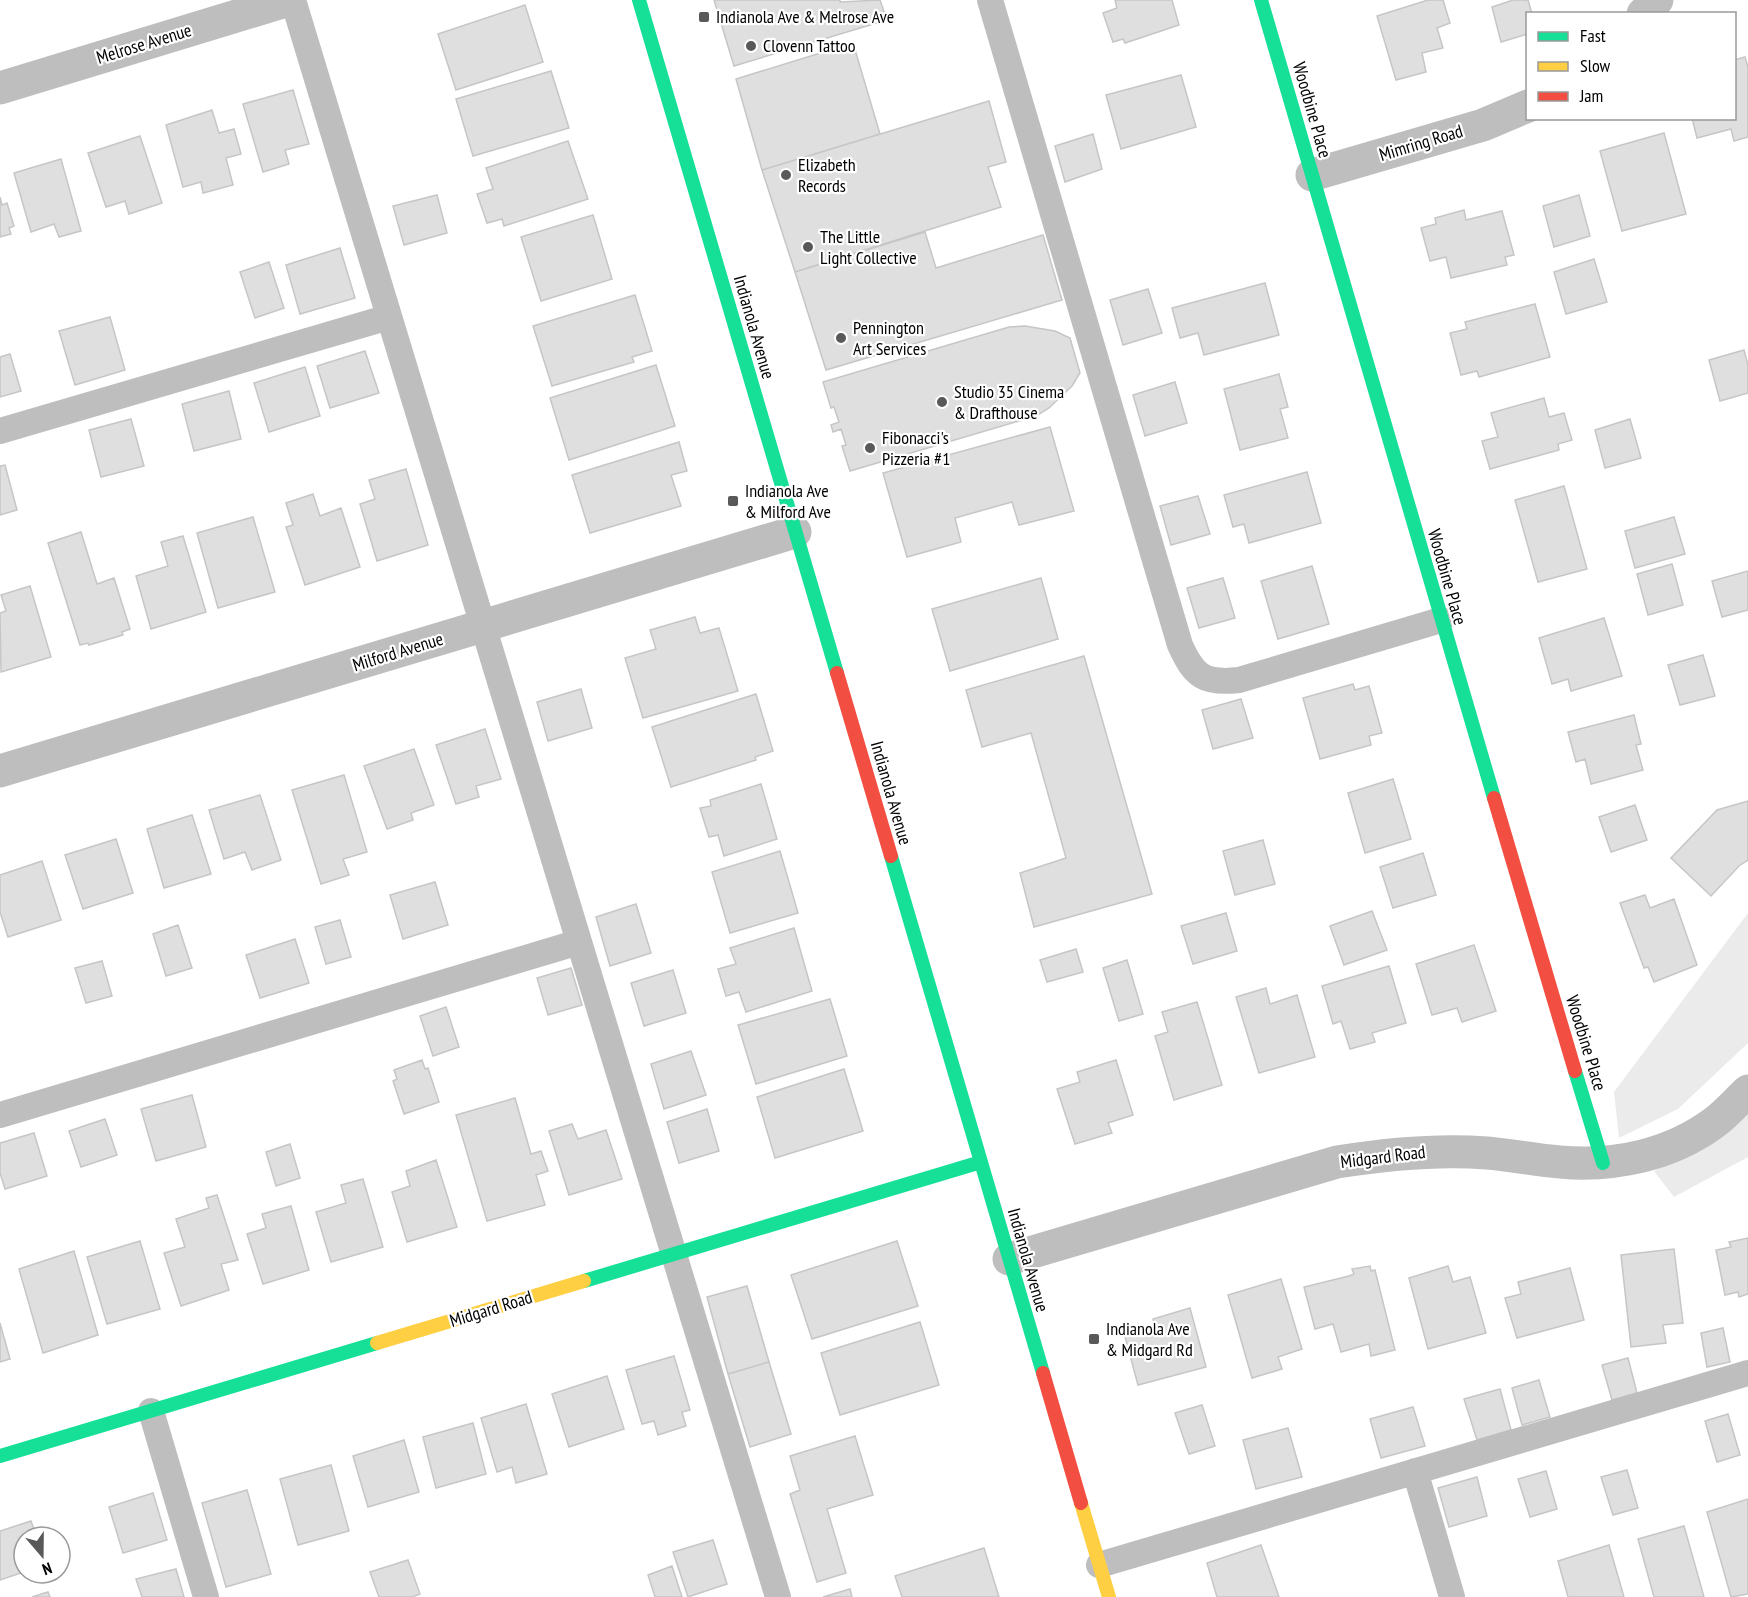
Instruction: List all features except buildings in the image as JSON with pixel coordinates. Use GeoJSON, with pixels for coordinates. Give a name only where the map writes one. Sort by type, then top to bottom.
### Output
{"type":"FeatureCollection","features":[{"type":"Feature","properties":{"kind":"street","name":"Melrose Avenue"},"geometry":{"type":"LineString","coordinates":[[0,88],[291,0]]}},
{"type":"Feature","properties":{"kind":"street","name":"Indianola Avenue"},"geometry":{"type":"LineString","coordinates":[[639,0],[1109,1597]]}},
{"type":"Feature","properties":{"kind":"street","name":"Woodbine Place"},"geometry":{"type":"LineString","coordinates":[[1261,0],[1441,620],[1604,1163]]}},
{"type":"Feature","properties":{"kind":"street"},"geometry":{"type":"LineString","coordinates":[[1645,12],[1657,0]]}},
{"type":"Feature","properties":{"kind":"street","name":"Mimring Road"},"geometry":{"type":"LineString","coordinates":[[1312,175],[1483,124],[1526,106]]}},
{"type":"Feature","properties":{"kind":"street","name":"Milford Avenue"},"geometry":{"type":"LineString","coordinates":[[0,771],[795,532]]}},
{"type":"Feature","properties":{"kind":"street","name":"Midgard Road"},"geometry":{"type":"LineString","coordinates":[[1009,1259],[1289,1175],[1348,1160],[1431,1151],[1488,1153],[1562,1163],[1604,1163],[1642,1156],[1686,1142],[1716,1121],[1748,1090]]}},
{"type":"Feature","properties":{"kind":"street","name":"Midgard Road"},"geometry":{"type":"LineString","coordinates":[[0,1456],[981,1162]]}},
{"type":"Feature","properties":{"kind":"lane"},"geometry":{"type":"LineString","coordinates":[[291,0],[778,1597]]}},
{"type":"Feature","properties":{"kind":"lane"},"geometry":{"type":"LineString","coordinates":[[990,0],[1180,645],[1191,666],[1206,679],[1221,682],[1239,680],[1441,620]]}},
{"type":"Feature","properties":{"kind":"lane"},"geometry":{"type":"LineString","coordinates":[[0,431],[389,317]]}},
{"type":"Feature","properties":{"kind":"lane"},"geometry":{"type":"LineString","coordinates":[[0,1115],[579,942]]}},
{"type":"Feature","properties":{"kind":"lane"},"geometry":{"type":"LineString","coordinates":[[1099,1565],[1748,1372]]}},
{"type":"Feature","properties":{"kind":"lane"},"geometry":{"type":"LineString","coordinates":[[151,1411],[206,1597]]}},
{"type":"Feature","properties":{"kind":"lane"},"geometry":{"type":"LineString","coordinates":[[1416,1471],[1452,1597]]}},
{"type":"Feature","properties":{"kind":"shaded area"},"geometry":{"type":"Polygon","coordinates":[[[1748,913],[1748,1043],[1678,1109],[1619,1138],[1614,1092],[1748,913]]]}},
{"type":"Feature","properties":{"kind":"shaded area"},"geometry":{"type":"Polygon","coordinates":[[[1748,1088],[1748,1157],[1674,1197],[1654,1171],[1689,1154],[1748,1088]]]}},
{"type":"Feature","properties":{"kind":"traffic: fast"},"geometry":{"type":"LineString","coordinates":[[639,0],[837,673]]}},
{"type":"Feature","properties":{"kind":"traffic: fast"},"geometry":{"type":"LineString","coordinates":[[1261,0],[1494,798]]}},
{"type":"Feature","properties":{"kind":"traffic: fast"},"geometry":{"type":"LineString","coordinates":[[891,856],[1043,1373]]}},
{"type":"Feature","properties":{"kind":"traffic: fast"},"geometry":{"type":"LineString","coordinates":[[1575,1071],[1603,1163]]}},
{"type":"Feature","properties":{"kind":"traffic: fast"},"geometry":{"type":"LineString","coordinates":[[584,1281],[981,1162]]}},
{"type":"Feature","properties":{"kind":"traffic: fast"},"geometry":{"type":"LineString","coordinates":[[0,1456],[377,1343]]}},
{"type":"Feature","properties":{"kind":"traffic: slow"},"geometry":{"type":"LineString","coordinates":[[377,1343],[584,1281]]}},
{"type":"Feature","properties":{"kind":"traffic: slow"},"geometry":{"type":"LineString","coordinates":[[1081,1503],[1109,1597]]}},
{"type":"Feature","properties":{"kind":"traffic: jam"},"geometry":{"type":"LineString","coordinates":[[837,673],[891,856]]}},
{"type":"Feature","properties":{"kind":"traffic: jam"},"geometry":{"type":"LineString","coordinates":[[1494,798],[1575,1071]]}},
{"type":"Feature","properties":{"kind":"traffic: jam"},"geometry":{"type":"LineString","coordinates":[[1043,1373],[1081,1503]]}},
{"type":"Feature","properties":{"kind":"place","name":"Indianola Ave & Melrose Ave"},"geometry":{"type":"Point","coordinates":[704,17]}},
{"type":"Feature","properties":{"kind":"place","name":"Clovenn Tattoo"},"geometry":{"type":"Point","coordinates":[751,46]}},
{"type":"Feature","properties":{"kind":"place","name":"Elizabeth Records"},"geometry":{"type":"Point","coordinates":[786,175]}},
{"type":"Feature","properties":{"kind":"place","name":"The Little Light Collective"},"geometry":{"type":"Point","coordinates":[808,247]}},
{"type":"Feature","properties":{"kind":"place","name":"Pennington Art Services"},"geometry":{"type":"Point","coordinates":[841,338]}},
{"type":"Feature","properties":{"kind":"place","name":"Studio 35 Cinema & Drafthouse"},"geometry":{"type":"Point","coordinates":[942,402]}},
{"type":"Feature","properties":{"kind":"place","name":"Fibonacci's Pizzeria #1"},"geometry":{"type":"Point","coordinates":[870,448]}},
{"type":"Feature","properties":{"kind":"place","name":"Indianola Ave & Milford Ave"},"geometry":{"type":"Point","coordinates":[733,501]}},
{"type":"Feature","properties":{"kind":"place","name":"Indianola Ave & Midgard Rd"},"geometry":{"type":"Point","coordinates":[1094,1339]}}]}
